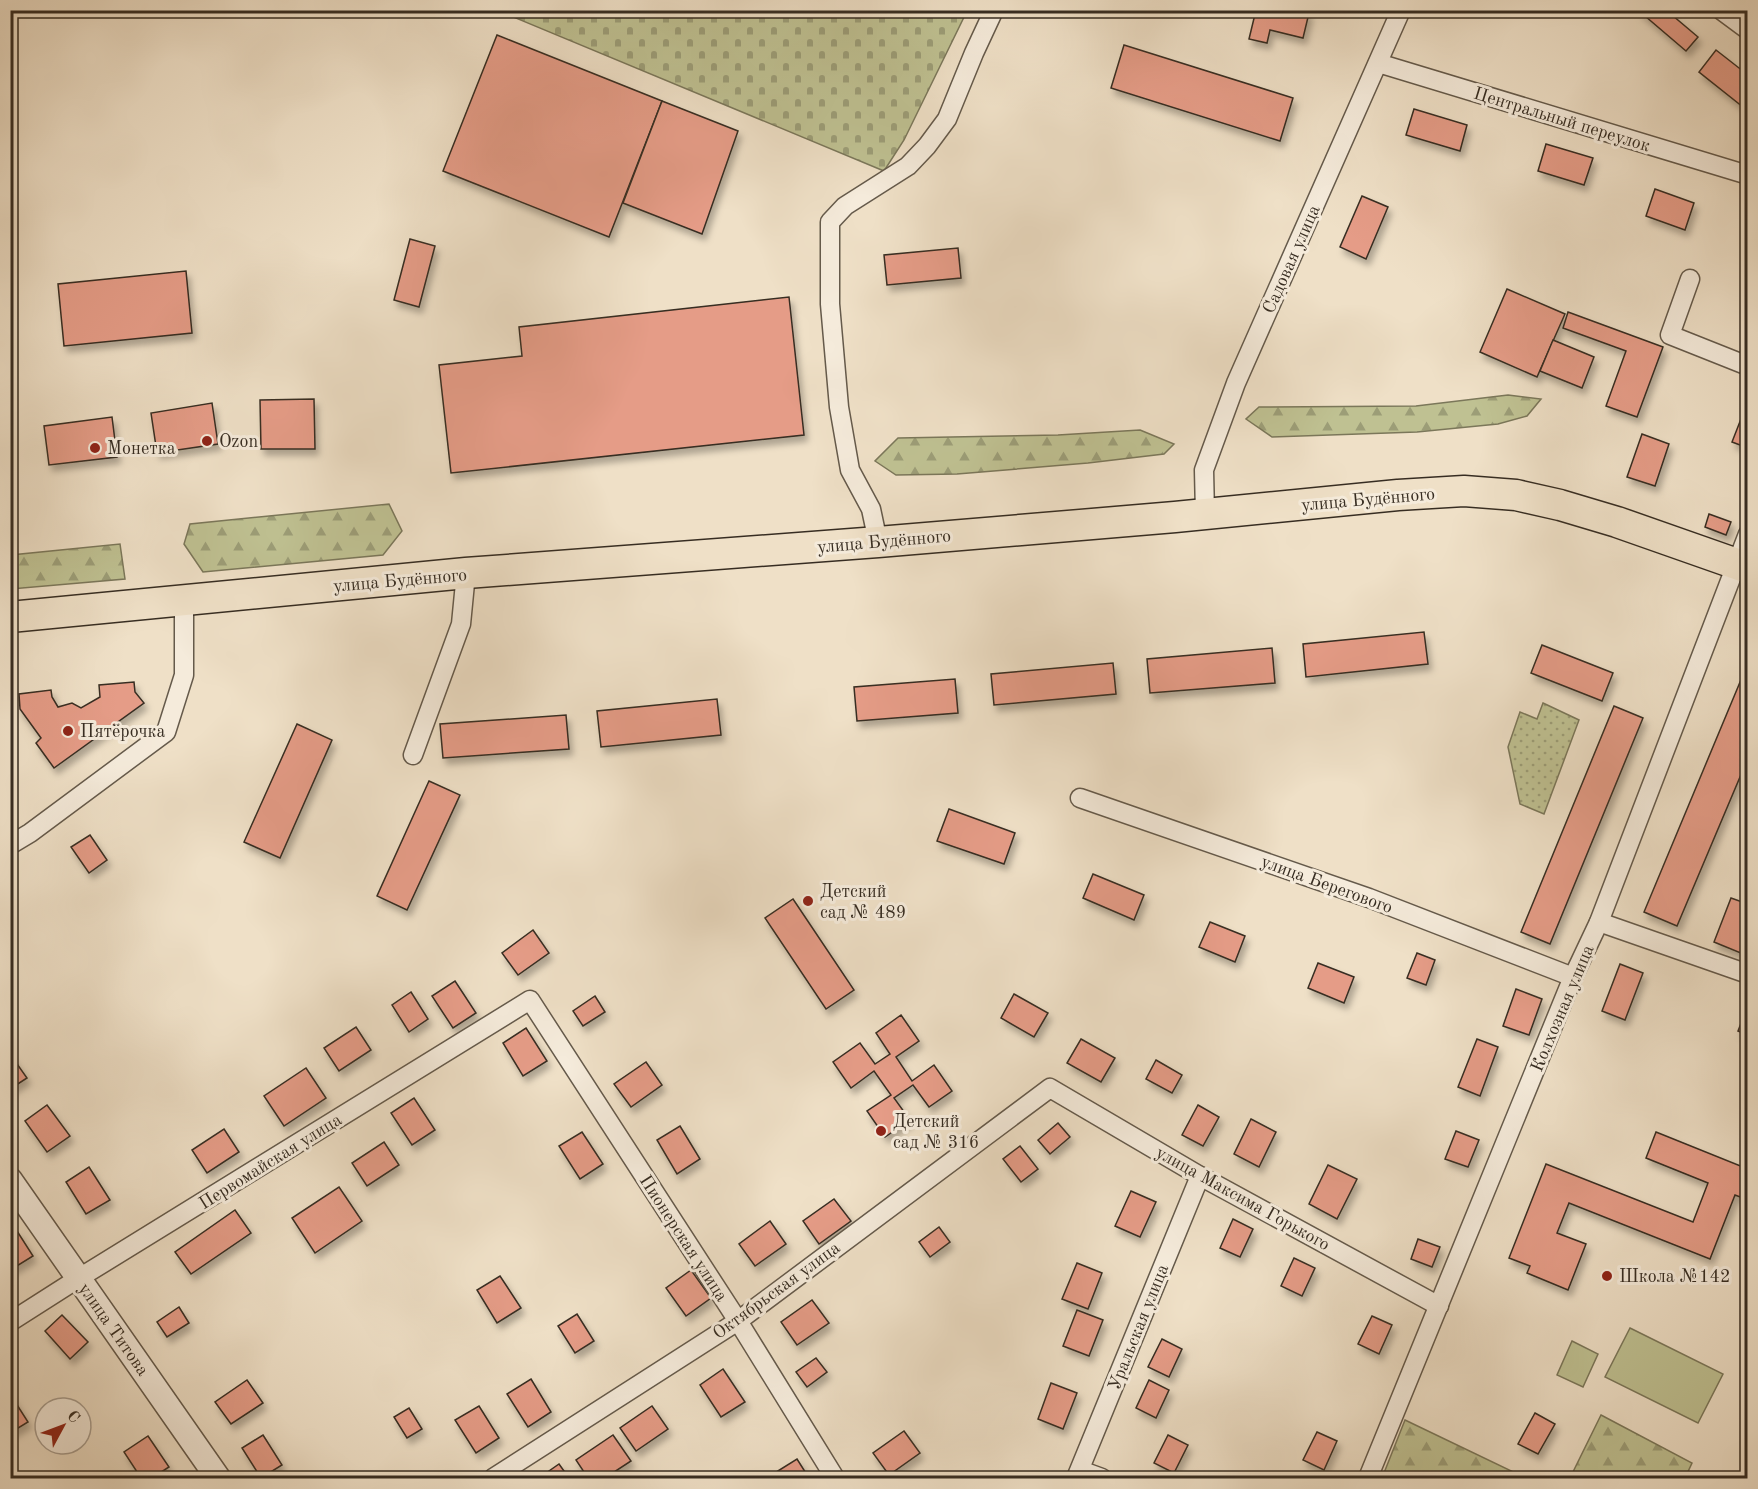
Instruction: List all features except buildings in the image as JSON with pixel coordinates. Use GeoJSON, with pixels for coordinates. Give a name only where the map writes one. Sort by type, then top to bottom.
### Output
{"type":"FeatureCollection","features":[{"type":"Feature","properties":{"kind":"main road","name":"улица Будённого"},"geometry":{"type":"LineString","coordinates":[[10,617],[466,573],[878,542],[1464,491],[1516,495],[1560,505],[1617,522],[1742,566]]}},
{"type":"Feature","properties":{"kind":"street"},"geometry":{"type":"LineString","coordinates":[[878,542],[871,508],[850,470],[839,407],[830,304],[830,222],[846,206],[908,166],[927,146],[947,119],[994,10]]}},
{"type":"Feature","properties":{"kind":"street","name":"Садовая улица"},"geometry":{"type":"LineString","coordinates":[[1205,514],[1204,470],[1236,383],[1401,10]]}},
{"type":"Feature","properties":{"kind":"street"},"geometry":{"type":"LineString","coordinates":[[1721,10],[1748,30]]}},
{"type":"Feature","properties":{"kind":"street","name":"Центральный переулок"},"geometry":{"type":"LineString","coordinates":[[1378,63],[1748,175]]}},
{"type":"Feature","properties":{"kind":"street"},"geometry":{"type":"LineString","coordinates":[[1690,279],[1670,335],[1748,366]]}},
{"type":"Feature","properties":{"kind":"street","name":"Колхозная улица"},"geometry":{"type":"LineString","coordinates":[[1368,1479],[1573,977],[1599,922],[1669,721],[1742,566],[1748,534]]}},
{"type":"Feature","properties":{"kind":"street"},"geometry":{"type":"LineString","coordinates":[[413,755],[461,624],[466,573]]}},
{"type":"Feature","properties":{"kind":"street"},"geometry":{"type":"LineString","coordinates":[[10,845],[30,833],[166,732],[184,675],[184,599]]}},
{"type":"Feature","properties":{"kind":"street","name":"улица Берегового"},"geometry":{"type":"LineString","coordinates":[[1080,798],[1369,898],[1573,977]]}},
{"type":"Feature","properties":{"kind":"street"},"geometry":{"type":"LineString","coordinates":[[1599,922],[1748,974]]}},
{"type":"Feature","properties":{"kind":"street","name":"Первомайская улица"},"geometry":{"type":"LineString","coordinates":[[10,1322],[530,1000]]}},
{"type":"Feature","properties":{"kind":"street","name":"Пионерская улица"},"geometry":{"type":"LineString","coordinates":[[530,1000],[738,1321],[835,1479]]}},
{"type":"Feature","properties":{"kind":"street","name":"улица Максима Горького"},"geometry":{"type":"LineString","coordinates":[[1050,1088],[1200,1176],[1439,1306]]}},
{"type":"Feature","properties":{"kind":"street","name":"Октябрьская улица"},"geometry":{"type":"LineString","coordinates":[[493,1479],[738,1321],[1050,1088]]}},
{"type":"Feature","properties":{"kind":"street","name":"Уральская улица"},"geometry":{"type":"LineString","coordinates":[[1078,1474],[1200,1176]]}},
{"type":"Feature","properties":{"kind":"street","name":"улица Титова"},"geometry":{"type":"LineString","coordinates":[[10,1180],[218,1479]]}},
{"type":"Feature","properties":{"kind":"street"},"geometry":{"type":"LineString","coordinates":[[1078,1474],[1102,1479]]}},
{"type":"Feature","properties":{"kind":"green space"},"geometry":{"type":"Polygon","coordinates":[[[499,11],[967,11],[904,140],[884,171],[499,11]]]}},
{"type":"Feature","properties":{"kind":"green space"},"geometry":{"type":"Polygon","coordinates":[[[1508,395],[1541,399],[1527,416],[1498,424],[1417,432],[1272,437],[1246,419],[1259,407],[1416,406],[1508,395]]]}},
{"type":"Feature","properties":{"kind":"green space"},"geometry":{"type":"Polygon","coordinates":[[[1140,430],[1174,444],[1164,454],[957,474],[896,475],[875,461],[898,438],[1058,435],[1140,430]]]}},
{"type":"Feature","properties":{"kind":"green space"},"geometry":{"type":"Polygon","coordinates":[[[389,504],[402,531],[383,555],[203,572],[184,544],[190,524],[389,504]]]}},
{"type":"Feature","properties":{"kind":"green space"},"geometry":{"type":"Polygon","coordinates":[[[120,544],[125,579],[11,589],[11,555],[120,544]]]}},
{"type":"Feature","properties":{"kind":"green space"},"geometry":{"type":"Polygon","coordinates":[[[1543,703],[1579,720],[1544,814],[1520,804],[1508,747],[1520,712],[1537,719],[1543,703]]]}},
{"type":"Feature","properties":{"kind":"green space"},"geometry":{"type":"Polygon","coordinates":[[[1630,1328],[1723,1374],[1698,1423],[1605,1377],[1630,1328]]]}},
{"type":"Feature","properties":{"kind":"green space"},"geometry":{"type":"Polygon","coordinates":[[[1572,1341],[1598,1354],[1583,1387],[1557,1375],[1572,1341]]]}},
{"type":"Feature","properties":{"kind":"green space"},"geometry":{"type":"Polygon","coordinates":[[[1601,1415],[1692,1463],[1685,1478],[1570,1478],[1601,1415]]]}},
{"type":"Feature","properties":{"kind":"green space"},"geometry":{"type":"Polygon","coordinates":[[[1405,1420],[1526,1478],[1382,1478],[1405,1420]]]}},
{"type":"Feature","properties":{"kind":"place","name":"Ozon"},"geometry":{"type":"Point","coordinates":[207,441]}},
{"type":"Feature","properties":{"kind":"place","name":"Монетка"},"geometry":{"type":"Point","coordinates":[95,448]}},
{"type":"Feature","properties":{"kind":"place","name":"Пятёрочка"},"geometry":{"type":"Point","coordinates":[68,731]}},
{"type":"Feature","properties":{"kind":"place","name":"Детский сад № 489"},"geometry":{"type":"Point","coordinates":[808,901]}},
{"type":"Feature","properties":{"kind":"place","name":"Детский сад № 316"},"geometry":{"type":"Point","coordinates":[881,1131]}},
{"type":"Feature","properties":{"kind":"place","name":"Школа №142"},"geometry":{"type":"Point","coordinates":[1607,1276]}}]}
